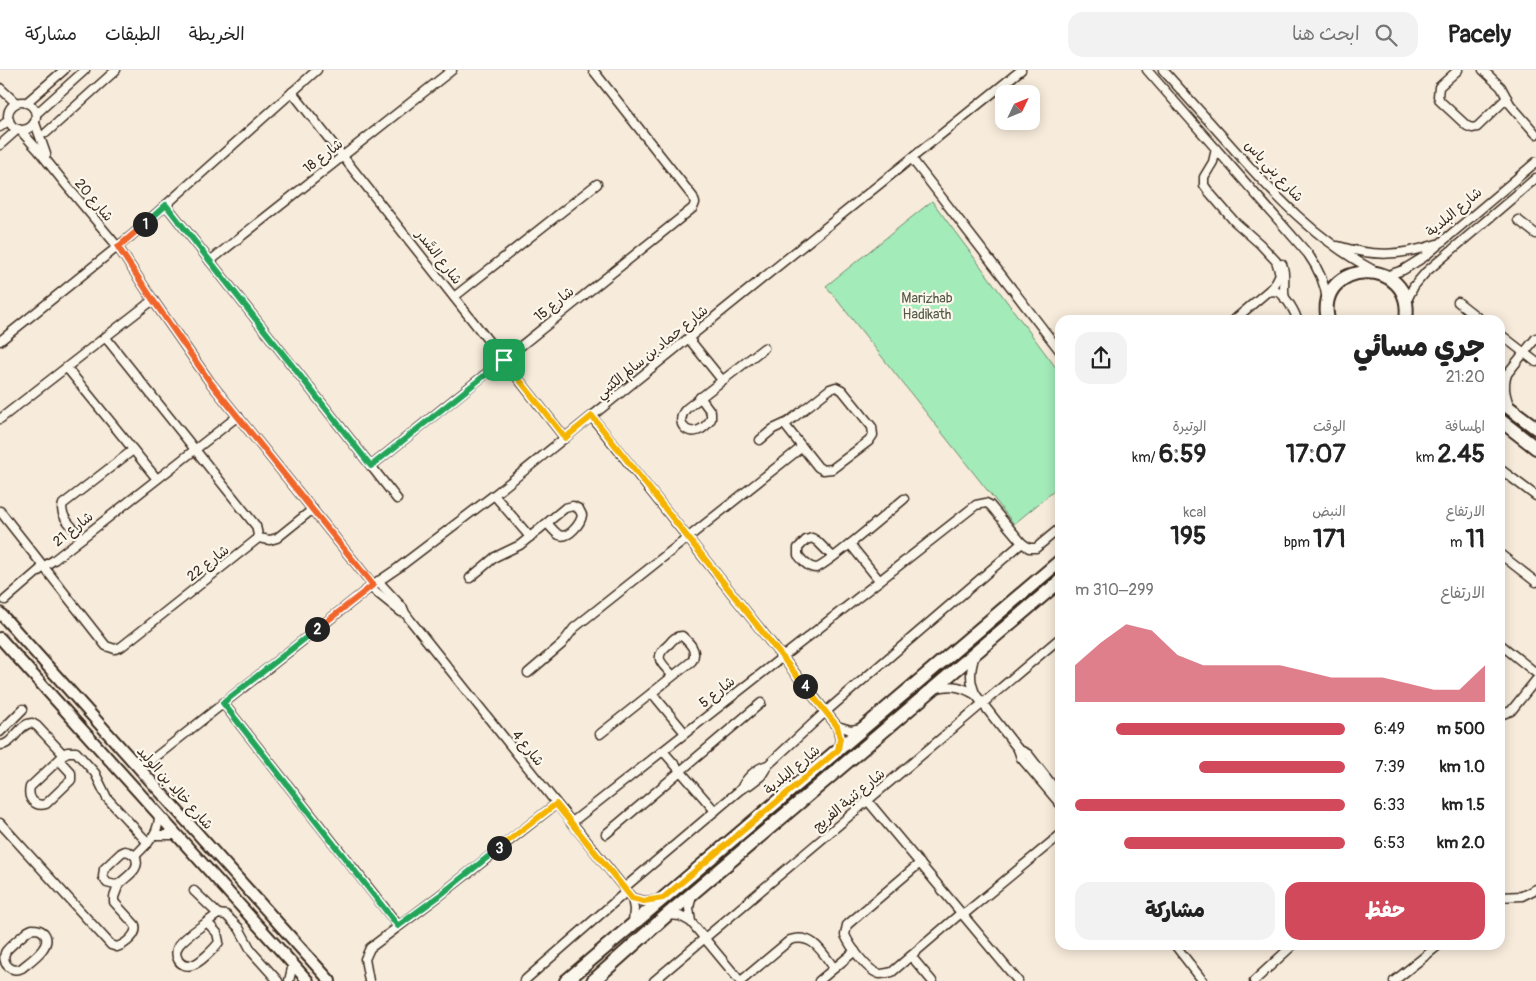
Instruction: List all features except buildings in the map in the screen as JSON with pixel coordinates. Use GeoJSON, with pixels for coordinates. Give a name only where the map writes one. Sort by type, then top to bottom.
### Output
{"type":"FeatureCollection","features":[{"type":"Feature","properties":{"kind":"main road"},"geometry":{"type":"LineString","coordinates":[[1327,315],[1328,301],[1336,285],[1343,278],[1351,274],[1370,271],[1382,275],[1398,287],[1406,302],[1406,315]]}},
{"type":"Feature","properties":{"kind":"main road"},"geometry":{"type":"LineString","coordinates":[[1505,405],[1536,428]]}},
{"type":"Feature","properties":{"kind":"main road"},"geometry":{"type":"LineString","coordinates":[[1505,424],[1536,448]]}},
{"type":"Feature","properties":{"kind":"main road","name":"شارع البلدية"},"geometry":{"type":"LineString","coordinates":[[566,981],[1055,565]]}},
{"type":"Feature","properties":{"kind":"main road"},"geometry":{"type":"LineString","coordinates":[[593,981],[667,915],[1055,585]]}},
{"type":"Feature","properties":{"kind":"street"},"geometry":{"type":"LineString","coordinates":[[26,103],[64,70]]}},
{"type":"Feature","properties":{"kind":"street"},"geometry":{"type":"LineString","coordinates":[[0,145],[19,130],[27,129],[85,70]]}},
{"type":"Feature","properties":{"kind":"street"},"geometry":{"type":"LineString","coordinates":[[46,134],[116,70]]}},
{"type":"Feature","properties":{"kind":"street"},"geometry":{"type":"LineString","coordinates":[[0,341],[118,247],[317,70]]}},
{"type":"Feature","properties":{"kind":"street","name":"شارع 18"},"geometry":{"type":"LineString","coordinates":[[210,261],[452,70]]}},
{"type":"Feature","properties":{"kind":"street","name":"شارع 15"},"geometry":{"type":"LineString","coordinates":[[371,466],[691,211],[694,203],[691,195],[593,70]]}},
{"type":"Feature","properties":{"kind":"street","name":"شارع حماد بن سالم الكتبي"},"geometry":{"type":"LineString","coordinates":[[153,759],[374,584],[494,495],[1021,70]]}},
{"type":"Feature","properties":{"kind":"street","name":"شارع بني ياس"},"geometry":{"type":"LineString","coordinates":[[1147,70],[1313,261],[1323,281],[1328,301]]}},
{"type":"Feature","properties":{"kind":"street","name":"شارع بني ياس"},"geometry":{"type":"LineString","coordinates":[[1163,70],[1261,180],[1295,215],[1329,243],[1382,275]]}},
{"type":"Feature","properties":{"kind":"street"},"geometry":{"type":"LineString","coordinates":[[1458,70],[1439,87],[1438,96],[1466,126],[1472,128],[1479,125],[1507,98]]}},
{"type":"Feature","properties":{"kind":"street"},"geometry":{"type":"LineString","coordinates":[[1483,70],[1501,87],[1510,104],[1536,134]]}},
{"type":"Feature","properties":{"kind":"street"},"geometry":{"type":"LineString","coordinates":[[0,88],[16,103],[26,103],[33,107],[35,119]]}},
{"type":"Feature","properties":{"kind":"street","name":"شارع السَّدر"},"geometry":{"type":"LineString","coordinates":[[292,92],[565,438]]}},
{"type":"Feature","properties":{"kind":"street"},"geometry":{"type":"LineString","coordinates":[[0,93],[9,110],[10,124],[19,130]]}},
{"type":"Feature","properties":{"kind":"street"},"geometry":{"type":"LineString","coordinates":[[9,110],[16,103]]}},
{"type":"Feature","properties":{"kind":"street","name":"شارع 20"},"geometry":{"type":"LineString","coordinates":[[35,119],[42,146],[51,165]]}},
{"type":"Feature","properties":{"kind":"street"},"geometry":{"type":"LineString","coordinates":[[0,127],[9,120]]}},
{"type":"Feature","properties":{"kind":"street","name":"شارع 20"},"geometry":{"type":"LineString","coordinates":[[19,130],[51,165],[66,186],[118,247],[210,382],[374,584]]}},
{"type":"Feature","properties":{"kind":"street"},"geometry":{"type":"LineString","coordinates":[[1216,149],[1215,158],[1205,174],[1204,181],[1209,192],[1234,221],[1276,261],[1280,274],[1276,283],[1268,292],[1240,315]]}},
{"type":"Feature","properties":{"kind":"street"},"geometry":{"type":"LineString","coordinates":[[912,159],[1055,345]]}},
{"type":"Feature","properties":{"kind":"street","name":"شارع البلدية"},"geometry":{"type":"LineString","coordinates":[[1382,275],[1412,266],[1536,162]]}},
{"type":"Feature","properties":{"kind":"street"},"geometry":{"type":"LineString","coordinates":[[1211,166],[1228,164]]}},
{"type":"Feature","properties":{"kind":"street","name":"شارع البلدية"},"geometry":{"type":"LineString","coordinates":[[1406,302],[1414,286],[1426,272],[1536,178]]}},
{"type":"Feature","properties":{"kind":"street"},"geometry":{"type":"LineString","coordinates":[[454,296],[597,184]]}},
{"type":"Feature","properties":{"kind":"street"},"geometry":{"type":"LineString","coordinates":[[166,205],[397,499]]}},
{"type":"Feature","properties":{"kind":"street"},"geometry":{"type":"LineString","coordinates":[[1518,220],[1536,234]]}},
{"type":"Feature","properties":{"kind":"street"},"geometry":{"type":"LineString","coordinates":[[1329,243],[1358,252],[1388,254],[1417,250],[1441,242]]}},
{"type":"Feature","properties":{"kind":"street"},"geometry":{"type":"LineString","coordinates":[[1267,251],[1276,255],[1283,267],[1285,299]]}},
{"type":"Feature","properties":{"kind":"street"},"geometry":{"type":"LineString","coordinates":[[1268,292],[1276,292],[1285,299],[1296,315]]}},
{"type":"Feature","properties":{"kind":"street"},"geometry":{"type":"LineString","coordinates":[[0,419],[153,300]]}},
{"type":"Feature","properties":{"kind":"street"},"geometry":{"type":"LineString","coordinates":[[1458,302],[1475,315]]}},
{"type":"Feature","properties":{"kind":"street"},"geometry":{"type":"LineString","coordinates":[[106,338],[256,526],[258,538],[270,540],[277,538],[313,509]]}},
{"type":"Feature","properties":{"kind":"street"},"geometry":{"type":"LineString","coordinates":[[1505,338],[1536,362]]}},
{"type":"Feature","properties":{"kind":"street"},"geometry":{"type":"LineString","coordinates":[[1505,375],[1536,338]]}},
{"type":"Feature","properties":{"kind":"street"},"geometry":{"type":"LineString","coordinates":[[689,339],[722,380]]}},
{"type":"Feature","properties":{"kind":"street"},"geometry":{"type":"LineString","coordinates":[[700,398],[711,412],[711,419],[699,431],[689,431],[682,424],[682,414],[686,408],[764,348]]}},
{"type":"Feature","properties":{"kind":"street"},"geometry":{"type":"LineString","coordinates":[[67,368],[156,479]]}},
{"type":"Feature","properties":{"kind":"street"},"geometry":{"type":"LineString","coordinates":[[760,440],[830,389],[836,387],[842,390],[873,430],[873,435],[869,441],[829,471],[820,469],[784,424]]}},
{"type":"Feature","properties":{"kind":"street","name":"شارع 21"},"geometry":{"type":"LineString","coordinates":[[3,600],[238,416]]}},
{"type":"Feature","properties":{"kind":"street"},"geometry":{"type":"LineString","coordinates":[[592,416],[837,726],[840,738],[838,750]]}},
{"type":"Feature","properties":{"kind":"street"},"geometry":{"type":"LineString","coordinates":[[528,674],[562,644],[574,628],[802,447]]}},
{"type":"Feature","properties":{"kind":"street"},"geometry":{"type":"LineString","coordinates":[[82,538],[62,514],[61,507],[133,450]]}},
{"type":"Feature","properties":{"kind":"street"},"geometry":{"type":"LineString","coordinates":[[1505,473],[1536,496]]}},
{"type":"Feature","properties":{"kind":"street"},"geometry":{"type":"LineString","coordinates":[[494,495],[530,537]]}},
{"type":"Feature","properties":{"kind":"street"},"geometry":{"type":"LineString","coordinates":[[833,557],[812,538],[806,540],[800,546],[798,552],[798,555],[808,565],[815,568],[822,566],[904,499]]}},
{"type":"Feature","properties":{"kind":"street","name":"شارع 5"},"geometry":{"type":"LineString","coordinates":[[571,823],[976,504],[986,503],[994,508],[1022,543]]}},
{"type":"Feature","properties":{"kind":"street"},"geometry":{"type":"LineString","coordinates":[[470,578],[495,557],[516,548],[530,537],[547,523],[567,507],[576,508],[582,515],[579,524],[564,535],[557,533],[547,523]]}},
{"type":"Feature","properties":{"kind":"street","name":"شارع 22"},"geometry":{"type":"LineString","coordinates":[[0,511],[106,646],[115,649],[121,647],[258,538]]}},
{"type":"Feature","properties":{"kind":"street"},"geometry":{"type":"LineString","coordinates":[[524,981],[715,810],[761,776],[768,765],[826,712],[1022,543],[1029,548],[1036,548],[1055,532]]}},
{"type":"Feature","properties":{"kind":"street"},"geometry":{"type":"LineString","coordinates":[[850,544],[879,580]]}},
{"type":"Feature","properties":{"kind":"street"},"geometry":{"type":"LineString","coordinates":[[1505,558],[1536,582]]}},
{"type":"Feature","properties":{"kind":"street","name":"شارع 4"},"geometry":{"type":"LineString","coordinates":[[374,584],[382,598],[405,613],[632,898]]}},
{"type":"Feature","properties":{"kind":"street"},"geometry":{"type":"LineString","coordinates":[[2,616],[3,600]]}},
{"type":"Feature","properties":{"kind":"street","name":"شارع خالِد بن الوليد"},"geometry":{"type":"LineString","coordinates":[[2,616],[330,981]]}},
{"type":"Feature","properties":{"kind":"street"},"geometry":{"type":"LineString","coordinates":[[600,734],[692,661],[695,655],[694,650],[682,636],[676,637],[661,650],[659,655],[660,660],[672,676]]}},
{"type":"Feature","properties":{"kind":"street"},"geometry":{"type":"LineString","coordinates":[[0,638],[308,981]]}},
{"type":"Feature","properties":{"kind":"street","name":"شارع ثنية الفريج"},"geometry":{"type":"LineString","coordinates":[[654,981],[1055,642]]}},
{"type":"Feature","properties":{"kind":"street"},"geometry":{"type":"LineString","coordinates":[[1505,648],[1536,673]]}},
{"type":"Feature","properties":{"kind":"street"},"geometry":{"type":"LineString","coordinates":[[976,653],[970,676],[976,695],[1018,749],[1021,758],[1055,798]]}},
{"type":"Feature","properties":{"kind":"street"},"geometry":{"type":"LineString","coordinates":[[1505,713],[1511,711],[1536,680]]}},
{"type":"Feature","properties":{"kind":"street"},"geometry":{"type":"LineString","coordinates":[[931,691],[944,686],[956,686],[976,695]]}},
{"type":"Feature","properties":{"kind":"street"},"geometry":{"type":"LineString","coordinates":[[652,692],[685,733]]}},
{"type":"Feature","properties":{"kind":"street"},"geometry":{"type":"LineString","coordinates":[[223,703],[398,926]]}},
{"type":"Feature","properties":{"kind":"street"},"geometry":{"type":"LineString","coordinates":[[606,834],[761,703]]}},
{"type":"Feature","properties":{"kind":"street"},"geometry":{"type":"LineString","coordinates":[[1,728],[23,709]]}},
{"type":"Feature","properties":{"kind":"street"},"geometry":{"type":"LineString","coordinates":[[0,745],[7,744],[26,725],[32,723],[62,757],[71,773],[71,780],[46,804],[34,803],[29,796],[30,787],[62,757],[70,751],[78,754],[95,773],[107,798],[148,843]]}},
{"type":"Feature","properties":{"kind":"street"},"geometry":{"type":"LineString","coordinates":[[837,726],[851,730],[865,727]]}},
{"type":"Feature","properties":{"kind":"street"},"geometry":{"type":"LineString","coordinates":[[1018,749],[1028,754],[1055,789]]}},
{"type":"Feature","properties":{"kind":"street"},"geometry":{"type":"LineString","coordinates":[[663,751],[715,810]]}},
{"type":"Feature","properties":{"kind":"street"},"geometry":{"type":"LineString","coordinates":[[131,760],[142,762],[153,759]]}},
{"type":"Feature","properties":{"kind":"street"},"geometry":{"type":"LineString","coordinates":[[148,780],[149,769],[153,759]]}},
{"type":"Feature","properties":{"kind":"street"},"geometry":{"type":"LineString","coordinates":[[867,800],[1018,981]]}},
{"type":"Feature","properties":{"kind":"street"},"geometry":{"type":"LineString","coordinates":[[369,981],[365,959],[368,950],[372,946],[556,804]]}},
{"type":"Feature","properties":{"kind":"street"},"geometry":{"type":"LineString","coordinates":[[135,856],[155,835],[159,815]]}},
{"type":"Feature","properties":{"kind":"street"},"geometry":{"type":"LineString","coordinates":[[0,823],[111,945],[117,947],[124,944],[134,934],[136,929],[135,925],[114,902],[119,884],[138,864],[135,856],[128,852],[121,853],[104,869],[103,877],[107,883],[119,884]]}},
{"type":"Feature","properties":{"kind":"street"},"geometry":{"type":"LineString","coordinates":[[155,835],[178,835]]}},
{"type":"Feature","properties":{"kind":"street"},"geometry":{"type":"LineString","coordinates":[[920,863],[847,925],[845,935],[855,951],[874,972],[881,974],[892,972],[1055,839]]}},
{"type":"Feature","properties":{"kind":"street"},"geometry":{"type":"LineString","coordinates":[[1505,897],[1522,896],[1536,888]]}},
{"type":"Feature","properties":{"kind":"street"},"geometry":{"type":"LineString","coordinates":[[194,891],[218,914],[226,915],[236,925],[249,949],[278,981]]}},
{"type":"Feature","properties":{"kind":"street"},"geometry":{"type":"LineString","coordinates":[[691,922],[692,894]]}},
{"type":"Feature","properties":{"kind":"street"},"geometry":{"type":"LineString","coordinates":[[632,925],[634,914],[632,898],[651,901],[663,898]]}},
{"type":"Feature","properties":{"kind":"street"},"geometry":{"type":"LineString","coordinates":[[207,922],[217,933],[219,942],[196,963],[191,966],[185,966],[179,962],[176,956],[178,946],[207,922],[218,914]]}},
{"type":"Feature","properties":{"kind":"street"},"geometry":{"type":"LineString","coordinates":[[667,915],[680,916],[691,922],[741,981],[790,940],[797,938],[805,938],[812,942],[834,968]]}},
{"type":"Feature","properties":{"kind":"street"},"geometry":{"type":"LineString","coordinates":[[37,929],[45,934],[44,948],[22,968],[14,970],[3,968],[5,952],[28,931],[37,929]]}},
{"type":"Feature","properties":{"kind":"street"},"geometry":{"type":"LineString","coordinates":[[1179,950],[1201,980]]}},
{"type":"Feature","properties":{"kind":"street"},"geometry":{"type":"LineString","coordinates":[[1257,980],[1288,950]]}},
{"type":"Feature","properties":{"kind":"street"},"geometry":{"type":"LineString","coordinates":[[1394,981],[1433,950]]}},
{"type":"Feature","properties":{"kind":"street"},"geometry":{"type":"LineString","coordinates":[[819,981],[855,951]]}},
{"type":"Feature","properties":{"kind":"street"},"geometry":{"type":"LineString","coordinates":[[911,956],[932,981]]}},
{"type":"Feature","properties":{"kind":"street"},"geometry":{"type":"LineString","coordinates":[[289,981],[293,964]]}},
{"type":"Feature","properties":{"kind":"green space","name":"Marizhab Hadikath"},"geometry":{"type":"Polygon","coordinates":[[[932,201],[1055,366],[1055,490],[1014,524],[826,286],[932,201]]]}},
{"type":"Feature","properties":{"kind":"route"},"geometry":{"type":"LineString","coordinates":[[166,205],[371,466],[504,360],[565,438],[592,416],[837,726],[840,734],[840,747],[663,898],[644,901],[632,898],[556,804],[398,926],[223,703],[373,585],[210,382],[118,247],[166,205]]}}]}
